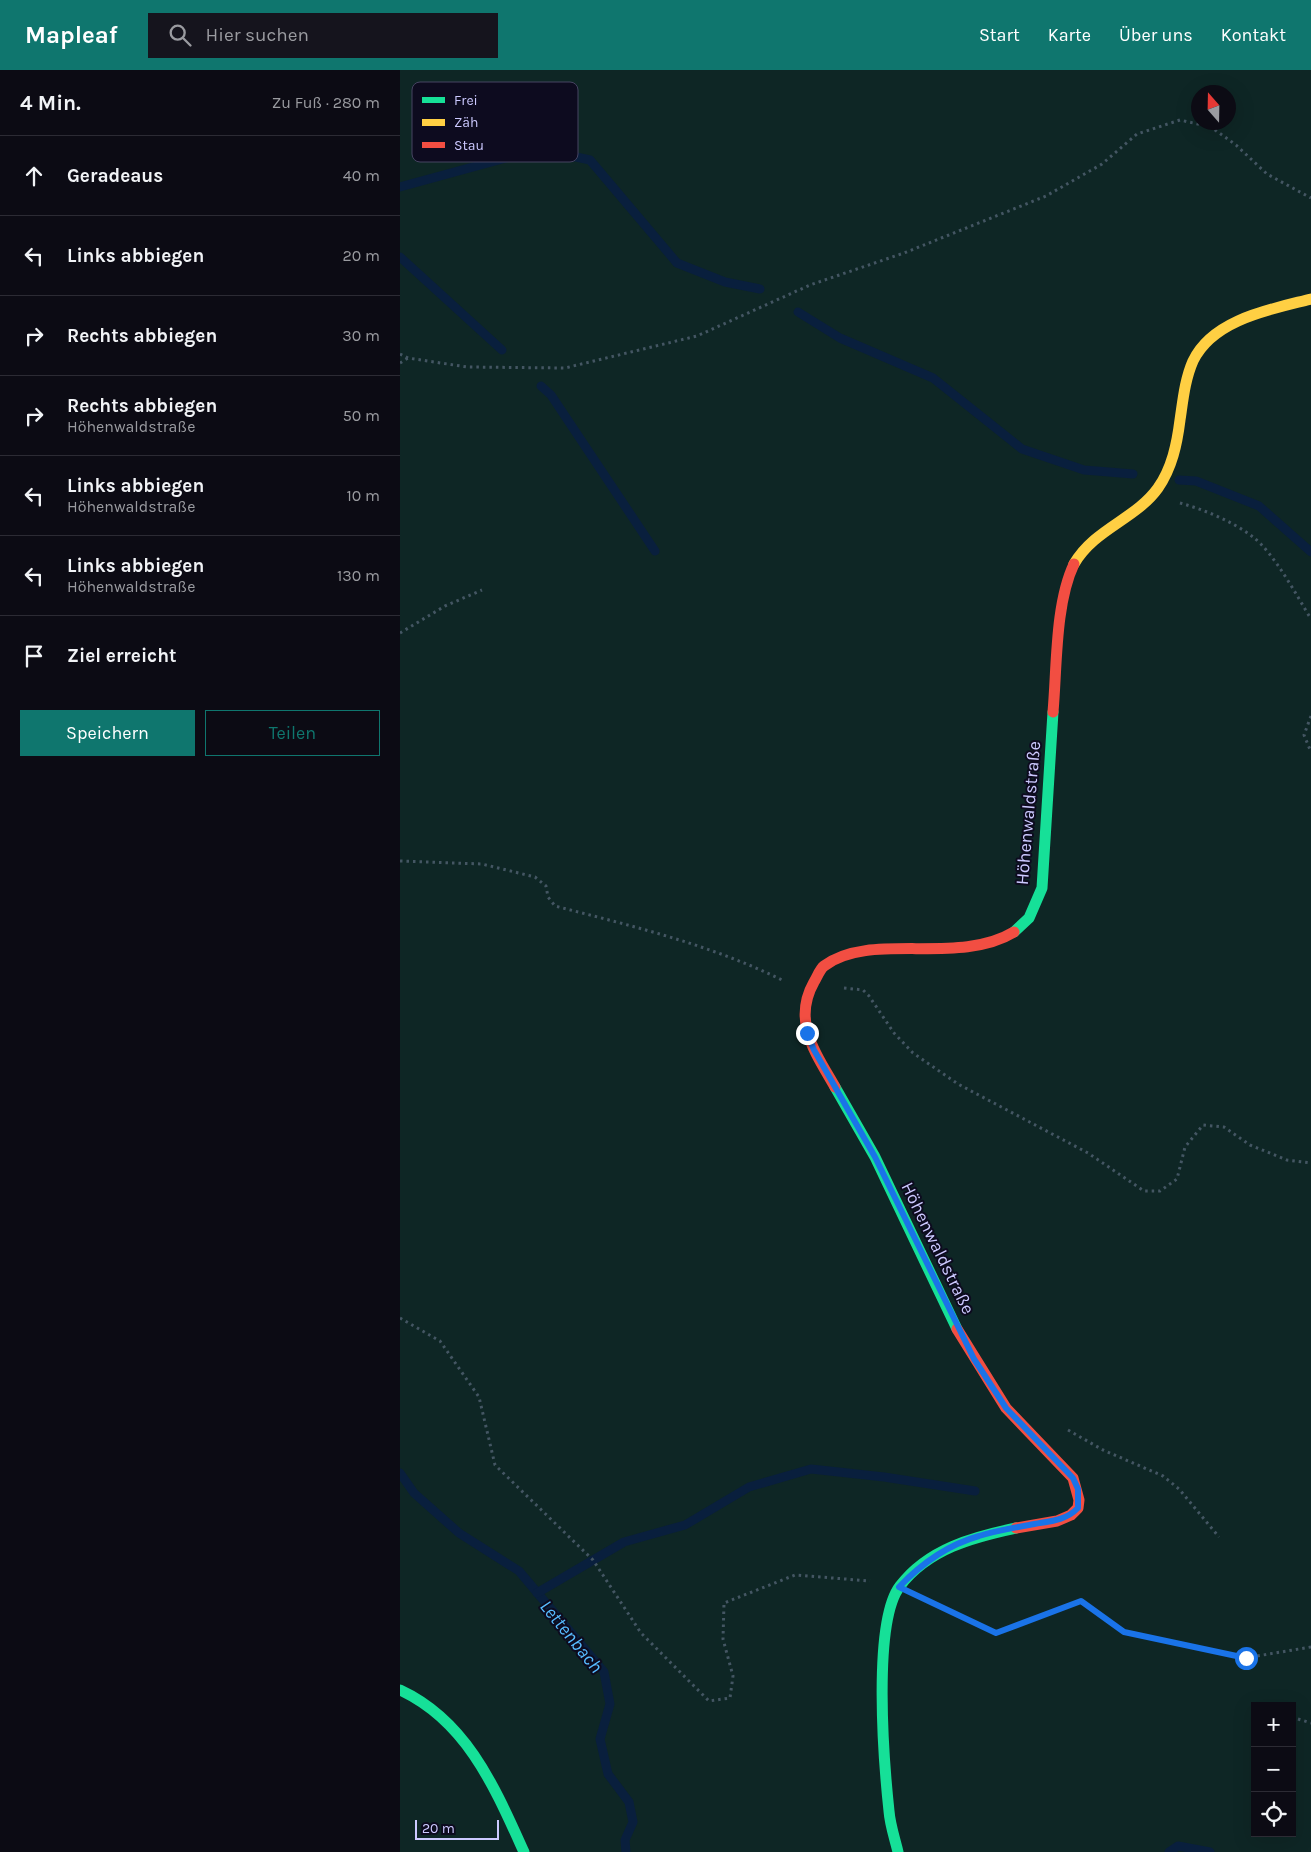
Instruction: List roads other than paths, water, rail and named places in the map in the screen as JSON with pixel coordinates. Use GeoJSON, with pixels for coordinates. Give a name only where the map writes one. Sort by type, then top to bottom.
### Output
{"type":"FeatureCollection","features":[{"type":"Feature","properties":{"kind":"street","name":"Höhenwaldstraße"},"geometry":{"type":"LineString","coordinates":[[898,1852],[889,1813],[882,1716],[886,1631],[890,1606],[899,1587],[919,1566],[944,1550],[978,1536],[1057,1521],[1070,1515],[1078,1508],[1080,1500],[1073,1478],[1006,1408],[959,1332],[875,1157],[814,1050],[804,1020],[808,993],[823,966],[845,956],[877,949],[941,950],[984,944],[1012,933],[1029,918],[1042,888],[1056,678],[1064,593],[1075,561],[1089,544],[1151,495],[1163,481],[1170,468],[1182,414],[1187,376],[1195,357],[1210,340],[1232,324],[1266,310],[1311,299]]}},
{"type":"Feature","properties":{"kind":"street"},"geometry":{"type":"LineString","coordinates":[[400,1690],[410,1693],[460,1734],[499,1795],[524,1852]]}},
{"type":"Feature","properties":{"kind":"waterway"},"geometry":{"type":"LineString","coordinates":[[578,157],[590,160],[677,263],[725,282],[760,289]]}},
{"type":"Feature","properties":{"kind":"waterway"},"geometry":{"type":"LineString","coordinates":[[400,187],[491,162]]}},
{"type":"Feature","properties":{"kind":"waterway"},"geometry":{"type":"LineString","coordinates":[[400,257],[502,350]]}},
{"type":"Feature","properties":{"kind":"waterway"},"geometry":{"type":"LineString","coordinates":[[798,312],[840,338],[933,378],[1022,449],[1084,470],[1133,474]]}},
{"type":"Feature","properties":{"kind":"waterway"},"geometry":{"type":"LineString","coordinates":[[541,386],[551,395],[655,551]]}},
{"type":"Feature","properties":{"kind":"waterway"},"geometry":{"type":"LineString","coordinates":[[1179,480],[1196,481],[1259,506],[1311,552]]}},
{"type":"Feature","properties":{"kind":"waterway"},"geometry":{"type":"LineString","coordinates":[[537,1593],[624,1542],[685,1525],[749,1487],[811,1469],[884,1477],[975,1491]]}},
{"type":"Feature","properties":{"kind":"waterway","name":"Lettenbach"},"geometry":{"type":"LineString","coordinates":[[400,1473],[414,1493],[459,1533],[519,1571],[604,1672],[610,1704],[600,1739],[608,1774],[629,1802],[633,1822],[625,1840],[626,1852]]}},
{"type":"Feature","properties":{"kind":"waterway"},"geometry":{"type":"LineString","coordinates":[[1169,1852],[1178,1846],[1210,1852]]}}]}
